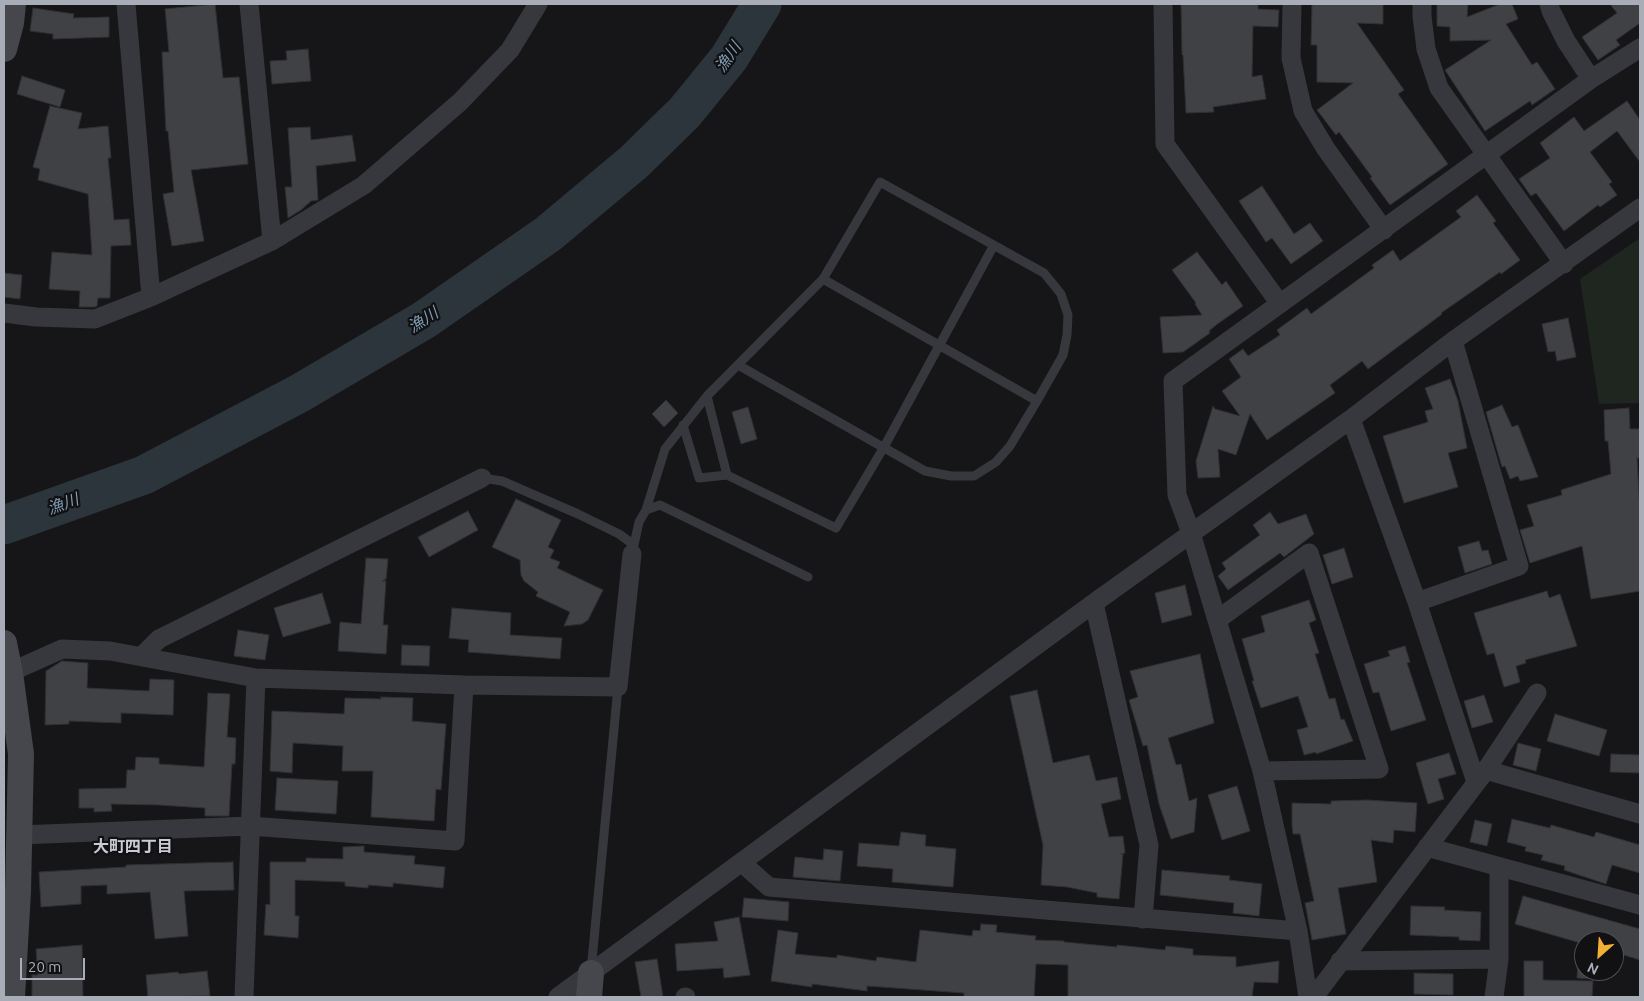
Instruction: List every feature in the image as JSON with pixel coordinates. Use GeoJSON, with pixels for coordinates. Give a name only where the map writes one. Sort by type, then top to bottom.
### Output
{"type":"FeatureCollection","features":[{"type":"Feature","properties":{"kind":"street"},"geometry":{"type":"LineString","coordinates":[[126,4],[151,297]]}},
{"type":"Feature","properties":{"kind":"street"},"geometry":{"type":"LineString","coordinates":[[249,4],[272,241]]}},
{"type":"Feature","properties":{"kind":"street"},"geometry":{"type":"LineString","coordinates":[[4,313],[36,317],[95,319],[151,297],[272,241],[364,185],[460,102],[510,50],[538,4]]}},
{"type":"Feature","properties":{"kind":"street"},"geometry":{"type":"LineString","coordinates":[[1163,4],[1165,144],[1280,304]]}},
{"type":"Feature","properties":{"kind":"street"},"geometry":{"type":"LineString","coordinates":[[1292,4],[1291,58],[1303,112],[1326,149],[1384,230]]}},
{"type":"Feature","properties":{"kind":"street"},"geometry":{"type":"LineString","coordinates":[[1422,4],[1426,49],[1439,88],[1564,264]]}},
{"type":"Feature","properties":{"kind":"street"},"geometry":{"type":"LineString","coordinates":[[1550,4],[1551,11],[1566,41],[1590,80]]}},
{"type":"Feature","properties":{"kind":"street"},"geometry":{"type":"LineString","coordinates":[[4,49],[9,16]]}},
{"type":"Feature","properties":{"kind":"street"},"geometry":{"type":"LineString","coordinates":[[1308,997],[1298,931],[1262,771],[1191,533],[1177,495],[1173,381],[1590,80],[1640,48]]}},
{"type":"Feature","properties":{"kind":"street"},"geometry":{"type":"LineString","coordinates":[[558,997],[590,985],[742,862],[1094,603],[1351,419],[1453,342],[1640,208]]}},
{"type":"Feature","properties":{"kind":"street"},"geometry":{"type":"LineString","coordinates":[[1417,602],[1519,566],[1453,342]]}},
{"type":"Feature","properties":{"kind":"street"},"geometry":{"type":"LineString","coordinates":[[1351,419],[1481,776]]}},
{"type":"Feature","properties":{"kind":"street"},"geometry":{"type":"LineString","coordinates":[[142,656],[159,639],[482,478]]}},
{"type":"Feature","properties":{"kind":"street"},"geometry":{"type":"LineString","coordinates":[[7,674],[62,649],[110,651],[256,678],[464,685],[618,687],[633,549]]}},
{"type":"Feature","properties":{"kind":"street"},"geometry":{"type":"LineString","coordinates":[[1217,620],[1309,553],[1380,769],[1262,771]]}},
{"type":"Feature","properties":{"kind":"street"},"geometry":{"type":"LineString","coordinates":[[1094,603],[1149,845],[1142,919]]}},
{"type":"Feature","properties":{"kind":"street"},"geometry":{"type":"LineString","coordinates":[[4,643],[7,674],[21,754],[19,835],[9,980]]}},
{"type":"Feature","properties":{"kind":"street"},"geometry":{"type":"LineString","coordinates":[[244,997],[256,678]]}},
{"type":"Feature","properties":{"kind":"street"},"geometry":{"type":"LineString","coordinates":[[19,835],[250,826],[455,841],[464,685]]}},
{"type":"Feature","properties":{"kind":"street"},"geometry":{"type":"LineString","coordinates":[[1314,997],[1481,776],[1537,692]]}},
{"type":"Feature","properties":{"kind":"street"},"geometry":{"type":"LineString","coordinates":[[1481,776],[1640,814]]}},
{"type":"Feature","properties":{"kind":"street"},"geometry":{"type":"LineString","coordinates":[[1427,847],[1640,905]]}},
{"type":"Feature","properties":{"kind":"street"},"geometry":{"type":"LineString","coordinates":[[742,862],[769,887],[1298,931]]}},
{"type":"Feature","properties":{"kind":"street"},"geometry":{"type":"LineString","coordinates":[[1494,997],[1499,959],[1499,867]]}},
{"type":"Feature","properties":{"kind":"street"},"geometry":{"type":"LineString","coordinates":[[1340,961],[1499,959]]}},
{"type":"Feature","properties":{"kind":"lane"},"geometry":{"type":"LineString","coordinates":[[633,549],[639,522],[646,510],[665,449],[707,396],[738,365],[823,280],[880,182],[1044,273],[1061,294],[1068,315],[1063,355],[1037,401],[1010,446],[996,462],[974,476],[951,476],[925,470],[738,365]]}},
{"type":"Feature","properties":{"kind":"lane"},"geometry":{"type":"LineString","coordinates":[[684,425],[698,478],[727,475],[836,528],[884,447],[994,245]]}},
{"type":"Feature","properties":{"kind":"lane"},"geometry":{"type":"LineString","coordinates":[[823,280],[1037,401]]}},
{"type":"Feature","properties":{"kind":"lane"},"geometry":{"type":"LineString","coordinates":[[707,396],[727,475]]}},
{"type":"Feature","properties":{"kind":"lane"},"geometry":{"type":"LineString","coordinates":[[482,478],[502,481],[578,514],[619,534],[633,549]]}},
{"type":"Feature","properties":{"kind":"lane"},"geometry":{"type":"LineString","coordinates":[[646,510],[660,505],[808,577]]}},
{"type":"Feature","properties":{"kind":"lane"},"geometry":{"type":"LineString","coordinates":[[590,985],[618,687]]}},
{"type":"Feature","properties":{"kind":"shaded area"},"geometry":{"type":"Polygon","coordinates":[[[1640,238],[1640,403],[1599,404],[1580,279],[1640,238]]]}},
{"type":"Feature","properties":{"kind":"building"},"geometry":{"type":"Polygon","coordinates":[[[215,4],[223,78],[239,77],[248,164],[191,170],[204,241],[172,246],[163,194],[174,192],[168,131],[166,131],[162,52],[169,52],[165,9],[215,4]]]}},
{"type":"Feature","properties":{"kind":"building"},"geometry":{"type":"Polygon","coordinates":[[[1181,4],[1258,4],[1258,9],[1279,10],[1278,27],[1253,26],[1252,77],[1262,75],[1266,99],[1213,107],[1214,112],[1186,113],[1181,4]]]}},
{"type":"Feature","properties":{"kind":"building"},"geometry":{"type":"Polygon","coordinates":[[[1312,4],[1383,4],[1383,24],[1357,23],[1404,90],[1398,94],[1448,164],[1390,205],[1339,132],[1336,135],[1317,110],[1353,83],[1317,82],[1317,45],[1311,45],[1312,4]]]}},
{"type":"Feature","properties":{"kind":"building"},"geometry":{"type":"Polygon","coordinates":[[[1437,4],[1468,4],[1467,17],[1500,4],[1512,4],[1518,19],[1506,24],[1532,65],[1537,62],[1555,89],[1532,105],[1530,101],[1485,131],[1445,70],[1491,40],[1450,41],[1450,27],[1437,26],[1437,4]]]}},
{"type":"Feature","properties":{"kind":"building"},"geometry":{"type":"Polygon","coordinates":[[[1610,4],[1640,4],[1640,23],[1616,40],[1620,45],[1598,60],[1582,37],[1617,13],[1610,4]]]}},
{"type":"Feature","properties":{"kind":"building"},"geometry":{"type":"Polygon","coordinates":[[[33,8],[74,14],[73,18],[109,17],[109,37],[53,39],[53,34],[30,31],[33,8]]]}},
{"type":"Feature","properties":{"kind":"building"},"geometry":{"type":"Polygon","coordinates":[[[308,49],[311,81],[272,84],[270,61],[287,60],[286,51],[308,49]]]}},
{"type":"Feature","properties":{"kind":"building"},"geometry":{"type":"Polygon","coordinates":[[[22,76],[65,90],[60,107],[17,94],[22,76]]]}},
{"type":"Feature","properties":{"kind":"building"},"geometry":{"type":"Polygon","coordinates":[[[1627,101],[1640,120],[1640,162],[1617,131],[1590,152],[1612,182],[1609,184],[1617,195],[1600,207],[1598,205],[1564,231],[1536,193],[1531,196],[1519,179],[1550,158],[1540,143],[1574,117],[1584,131],[1627,101]]]}},
{"type":"Feature","properties":{"kind":"building"},"geometry":{"type":"Polygon","coordinates":[[[50,106],[82,113],[78,129],[108,126],[111,158],[108,158],[114,220],[129,219],[131,245],[111,246],[110,298],[98,298],[97,306],[95,307],[79,307],[80,291],[49,289],[52,252],[92,255],[88,194],[38,180],[40,169],[33,167],[50,106]]]}},
{"type":"Feature","properties":{"kind":"building"},"geometry":{"type":"Polygon","coordinates":[[[310,127],[311,140],[352,135],[356,161],[316,166],[318,200],[311,201],[288,218],[285,187],[292,187],[288,128],[310,127]]]}},
{"type":"Feature","properties":{"kind":"building"},"geometry":{"type":"Polygon","coordinates":[[[1262,186],[1294,234],[1310,223],[1323,241],[1291,264],[1272,238],[1266,242],[1239,201],[1262,186]]]}},
{"type":"Feature","properties":{"kind":"building"},"geometry":{"type":"Polygon","coordinates":[[[1477,195],[1496,221],[1493,223],[1520,260],[1441,313],[1368,369],[1362,361],[1330,385],[1335,393],[1267,440],[1250,414],[1236,455],[1218,449],[1220,477],[1198,478],[1196,461],[1213,406],[1215,409],[1240,416],[1222,391],[1241,377],[1229,359],[1243,349],[1248,356],[1280,335],[1277,330],[1307,308],[1311,314],[1374,268],[1372,265],[1393,250],[1400,261],[1461,217],[1456,211],[1477,195]]]}},
{"type":"Feature","properties":{"kind":"building"},"geometry":{"type":"Polygon","coordinates":[[[1197,252],[1222,285],[1226,281],[1243,306],[1183,352],[1163,353],[1160,317],[1202,315],[1196,303],[1172,270],[1197,252]]]}},
{"type":"Feature","properties":{"kind":"building"},"geometry":{"type":"Polygon","coordinates":[[[4,273],[22,275],[20,299],[4,297],[4,273]]]}},
{"type":"Feature","properties":{"kind":"building"},"geometry":{"type":"Polygon","coordinates":[[[1568,318],[1576,357],[1557,361],[1555,351],[1548,352],[1542,324],[1568,318]]]}},
{"type":"Feature","properties":{"kind":"building"},"geometry":{"type":"Polygon","coordinates":[[[1450,379],[1458,401],[1467,448],[1448,453],[1458,487],[1404,503],[1383,436],[1428,422],[1425,411],[1433,409],[1425,388],[1450,379]]]}},
{"type":"Feature","properties":{"kind":"building"},"geometry":{"type":"Polygon","coordinates":[[[666,400],[678,413],[664,427],[652,414],[666,400]]]}},
{"type":"Feature","properties":{"kind":"building"},"geometry":{"type":"Polygon","coordinates":[[[1502,405],[1512,427],[1518,425],[1538,477],[1520,481],[1518,476],[1510,479],[1505,466],[1502,467],[1486,412],[1502,405]]]}},
{"type":"Feature","properties":{"kind":"building"},"geometry":{"type":"Polygon","coordinates":[[[748,407],[757,439],[741,444],[732,412],[748,407]]]}},
{"type":"Feature","properties":{"kind":"building"},"geometry":{"type":"Polygon","coordinates":[[[1629,408],[1630,429],[1640,429],[1640,458],[1637,458],[1640,512],[1640,591],[1591,599],[1582,546],[1530,563],[1520,530],[1534,526],[1527,505],[1562,495],[1561,490],[1611,474],[1608,441],[1605,441],[1604,410],[1629,408]]]}},
{"type":"Feature","properties":{"kind":"building"},"geometry":{"type":"Polygon","coordinates":[[[516,499],[561,520],[548,547],[554,550],[550,558],[560,562],[557,568],[603,590],[588,620],[582,624],[564,626],[570,612],[536,596],[538,592],[524,581],[521,575],[520,560],[492,547],[516,499]]]}},
{"type":"Feature","properties":{"kind":"building"},"geometry":{"type":"Polygon","coordinates":[[[468,511],[478,530],[429,557],[418,537],[468,511]]]}},
{"type":"Feature","properties":{"kind":"building"},"geometry":{"type":"Polygon","coordinates":[[[1270,512],[1278,524],[1306,514],[1314,534],[1284,557],[1280,553],[1228,590],[1218,576],[1226,569],[1222,563],[1260,535],[1253,525],[1270,512]]]}},
{"type":"Feature","properties":{"kind":"building"},"geometry":{"type":"Polygon","coordinates":[[[1479,541],[1482,551],[1488,550],[1492,564],[1465,573],[1458,547],[1479,541]]]}},
{"type":"Feature","properties":{"kind":"building"},"geometry":{"type":"Polygon","coordinates":[[[1344,548],[1353,577],[1332,584],[1323,555],[1344,548]]]}},
{"type":"Feature","properties":{"kind":"building"},"geometry":{"type":"Polygon","coordinates":[[[366,558],[388,559],[386,579],[382,581],[386,581],[383,625],[388,625],[386,654],[338,651],[340,622],[361,624],[366,558]]]}},
{"type":"Feature","properties":{"kind":"building"},"geometry":{"type":"Polygon","coordinates":[[[1185,585],[1192,615],[1162,623],[1155,593],[1185,585]]]}},
{"type":"Feature","properties":{"kind":"building"},"geometry":{"type":"Polygon","coordinates":[[[1547,591],[1549,598],[1560,594],[1577,646],[1525,660],[1526,663],[1516,666],[1520,682],[1504,687],[1494,653],[1487,655],[1474,613],[1547,591]]]}},
{"type":"Feature","properties":{"kind":"building"},"geometry":{"type":"Polygon","coordinates":[[[322,593],[331,623],[283,637],[274,608],[322,593]]]}},
{"type":"Feature","properties":{"kind":"building"},"geometry":{"type":"Polygon","coordinates":[[[1309,600],[1316,620],[1309,623],[1319,653],[1315,654],[1329,699],[1335,698],[1341,720],[1344,719],[1353,741],[1316,754],[1316,752],[1304,755],[1297,730],[1308,727],[1298,696],[1261,708],[1252,681],[1254,681],[1242,639],[1265,632],[1261,616],[1309,600]]]}},
{"type":"Feature","properties":{"kind":"building"},"geometry":{"type":"Polygon","coordinates":[[[452,608],[511,613],[510,635],[562,638],[560,659],[468,652],[469,640],[449,638],[452,608]]]}},
{"type":"Feature","properties":{"kind":"building"},"geometry":{"type":"Polygon","coordinates":[[[238,630],[269,635],[265,660],[234,656],[238,630]]]}},
{"type":"Feature","properties":{"kind":"building"},"geometry":{"type":"Polygon","coordinates":[[[402,645],[430,646],[429,666],[401,665],[402,645]]]}},
{"type":"Feature","properties":{"kind":"building"},"geometry":{"type":"Polygon","coordinates":[[[1405,646],[1410,662],[1407,663],[1426,720],[1391,731],[1379,692],[1373,693],[1364,664],[1390,656],[1388,651],[1405,646]]]}},
{"type":"Feature","properties":{"kind":"building"},"geometry":{"type":"Polygon","coordinates":[[[1200,654],[1214,723],[1168,738],[1176,765],[1181,764],[1189,801],[1197,798],[1194,832],[1171,839],[1159,804],[1147,745],[1143,746],[1129,700],[1138,697],[1130,671],[1200,654]]]}},
{"type":"Feature","properties":{"kind":"building"},"geometry":{"type":"Polygon","coordinates":[[[62,661],[88,663],[87,688],[149,691],[150,679],[174,680],[173,715],[121,713],[121,723],[69,721],[69,724],[45,725],[46,671],[62,661]]]}},
{"type":"Feature","properties":{"kind":"building"},"geometry":{"type":"Polygon","coordinates":[[[1037,690],[1053,763],[1089,755],[1096,781],[1117,777],[1121,799],[1101,804],[1109,837],[1123,836],[1125,853],[1121,854],[1123,854],[1119,899],[1097,897],[1097,893],[1067,887],[1041,885],[1043,845],[1010,696],[1037,690]]]}},
{"type":"Feature","properties":{"kind":"building"},"geometry":{"type":"Polygon","coordinates":[[[208,693],[230,694],[227,737],[236,738],[235,764],[232,764],[229,816],[205,816],[205,808],[159,805],[111,804],[112,811],[94,812],[94,808],[79,808],[79,789],[126,788],[127,770],[135,770],[136,757],[159,758],[159,764],[204,767],[208,693]]]}},
{"type":"Feature","properties":{"kind":"building"},"geometry":{"type":"Polygon","coordinates":[[[1484,695],[1493,722],[1472,728],[1464,701],[1484,695]]]}},
{"type":"Feature","properties":{"kind":"building"},"geometry":{"type":"Polygon","coordinates":[[[381,697],[413,698],[412,721],[446,724],[441,790],[436,789],[434,821],[371,817],[373,771],[342,771],[343,746],[293,743],[292,773],[270,771],[272,711],[344,714],[345,698],[381,699],[381,697]]]}},
{"type":"Feature","properties":{"kind":"building"},"geometry":{"type":"Polygon","coordinates":[[[1555,714],[1607,730],[1599,756],[1547,741],[1555,714]]]}},
{"type":"Feature","properties":{"kind":"building"},"geometry":{"type":"Polygon","coordinates":[[[1518,743],[1541,749],[1536,771],[1513,765],[1518,743]]]}},
{"type":"Feature","properties":{"kind":"building"},"geometry":{"type":"Polygon","coordinates":[[[1449,753],[1456,774],[1438,779],[1444,799],[1428,804],[1416,763],[1449,753]]]}},
{"type":"Feature","properties":{"kind":"building"},"geometry":{"type":"Polygon","coordinates":[[[1611,754],[1640,755],[1640,773],[1610,772],[1611,754]]]}},
{"type":"Feature","properties":{"kind":"building"},"geometry":{"type":"Polygon","coordinates":[[[277,778],[338,781],[336,814],[275,810],[277,778]]]}},
{"type":"Feature","properties":{"kind":"building"},"geometry":{"type":"Polygon","coordinates":[[[1237,786],[1250,831],[1222,840],[1208,795],[1237,786]]]}},
{"type":"Feature","properties":{"kind":"building"},"geometry":{"type":"Polygon","coordinates":[[[1367,800],[1417,803],[1415,832],[1394,830],[1393,843],[1371,840],[1377,882],[1338,888],[1346,934],[1312,940],[1305,903],[1314,901],[1300,834],[1293,834],[1292,803],[1331,804],[1331,801],[1367,800]]]}},
{"type":"Feature","properties":{"kind":"building"},"geometry":{"type":"Polygon","coordinates":[[[1512,819],[1550,828],[1551,825],[1594,837],[1596,832],[1640,845],[1640,873],[1612,865],[1606,884],[1564,870],[1565,866],[1541,860],[1543,855],[1525,851],[1526,847],[1507,842],[1512,819]]]}},
{"type":"Feature","properties":{"kind":"building"},"geometry":{"type":"Polygon","coordinates":[[[1475,820],[1492,824],[1487,846],[1470,842],[1475,820]]]}},
{"type":"Feature","properties":{"kind":"building"},"geometry":{"type":"Polygon","coordinates":[[[901,832],[926,835],[925,846],[956,849],[953,887],[892,882],[893,869],[857,866],[859,843],[899,846],[901,832]]]}},
{"type":"Feature","properties":{"kind":"building"},"geometry":{"type":"Polygon","coordinates":[[[364,846],[364,852],[415,856],[414,864],[445,867],[443,888],[393,883],[393,887],[368,885],[368,888],[345,886],[345,882],[295,880],[295,916],[299,916],[298,938],[264,935],[266,904],[270,905],[270,862],[306,862],[306,858],[343,859],[343,847],[364,846]]]}},
{"type":"Feature","properties":{"kind":"building"},"geometry":{"type":"Polygon","coordinates":[[[824,849],[843,851],[840,881],[793,877],[795,857],[823,860],[824,849]]]}},
{"type":"Feature","properties":{"kind":"building"},"geometry":{"type":"Polygon","coordinates":[[[233,862],[234,890],[184,891],[188,936],[155,939],[150,892],[107,894],[107,885],[81,886],[81,904],[41,907],[39,872],[126,867],[126,865],[233,862]]]}},
{"type":"Feature","properties":{"kind":"building"},"geometry":{"type":"Polygon","coordinates":[[[1162,870],[1230,876],[1229,880],[1262,884],[1259,916],[1233,913],[1234,903],[1160,895],[1162,870]]]}},
{"type":"Feature","properties":{"kind":"building"},"geometry":{"type":"Polygon","coordinates":[[[1523,896],[1640,929],[1640,960],[1624,955],[1624,931],[1574,931],[1574,941],[1515,924],[1523,896]]]}},
{"type":"Feature","properties":{"kind":"building"},"geometry":{"type":"Polygon","coordinates":[[[744,898],[789,902],[788,921],[742,917],[744,898]]]}},
{"type":"Feature","properties":{"kind":"building"},"geometry":{"type":"Polygon","coordinates":[[[1411,906],[1445,907],[1444,910],[1481,912],[1480,941],[1459,940],[1459,937],[1410,935],[1411,906]]]}},
{"type":"Feature","properties":{"kind":"building"},"geometry":{"type":"Polygon","coordinates":[[[739,917],[750,975],[724,978],[723,968],[677,971],[675,944],[718,941],[714,922],[739,917]]]}},
{"type":"Feature","properties":{"kind":"building"},"geometry":{"type":"Polygon","coordinates":[[[981,924],[997,925],[996,932],[1036,936],[1035,940],[1165,950],[1166,946],[1193,949],[1193,955],[1236,957],[1236,967],[1279,961],[1278,983],[1254,982],[1252,997],[1068,997],[1068,965],[1036,964],[1034,997],[964,997],[964,993],[867,986],[867,991],[812,984],[812,987],[771,981],[778,930],[798,933],[795,954],[837,958],[837,955],[876,961],[877,957],[916,962],[920,930],[972,936],[973,930],[980,931],[981,924]]]}},
{"type":"Feature","properties":{"kind":"building"},"geometry":{"type":"Polygon","coordinates":[[[82,945],[83,997],[32,997],[32,975],[38,975],[36,949],[82,945]]]}},
{"type":"Feature","properties":{"kind":"building"},"geometry":{"type":"Polygon","coordinates":[[[657,959],[663,997],[641,997],[635,962],[657,959]]]}},
{"type":"Feature","properties":{"kind":"building"},"geometry":{"type":"Polygon","coordinates":[[[1524,961],[1543,961],[1543,980],[1593,981],[1592,997],[1524,997],[1524,961]]]}},
{"type":"Feature","properties":{"kind":"building"},"geometry":{"type":"Polygon","coordinates":[[[207,971],[210,996],[148,997],[146,975],[207,971]]]}},
{"type":"Feature","properties":{"kind":"building"},"geometry":{"type":"Polygon","coordinates":[[[1414,973],[1453,974],[1453,995],[1414,994],[1414,973]]]}},
{"type":"Feature","properties":{"kind":"waterway","name":"漁川"},"geometry":{"type":"LineString","coordinates":[[4,525],[144,475],[300,393],[424,320],[548,234],[634,162],[685,112],[729,58],[762,4]]}},
{"type":"Feature","properties":{"kind":"district","name":"大町四丁目"},"geometry":{"type":"Point","coordinates":[133,847]}}]}
